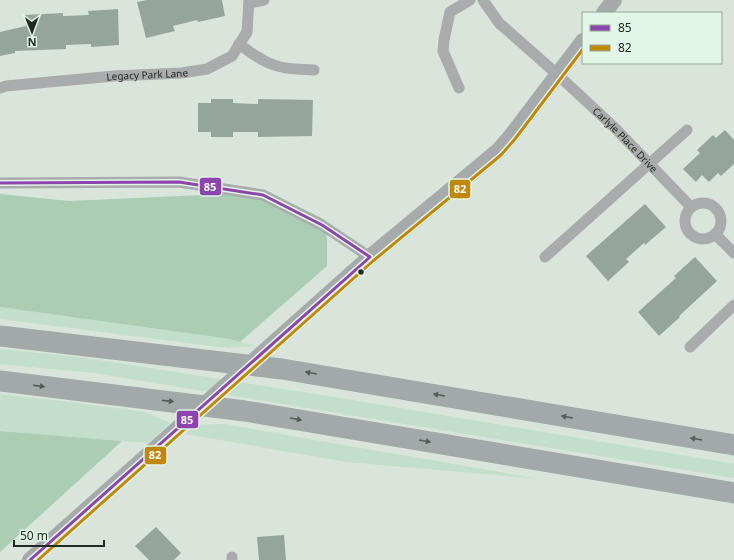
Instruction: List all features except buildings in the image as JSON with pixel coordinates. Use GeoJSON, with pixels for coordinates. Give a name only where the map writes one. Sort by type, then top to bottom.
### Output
{"type":"FeatureCollection","features":[{"type":"Feature","properties":{"kind":"highway"},"geometry":{"type":"LineString","coordinates":[[0,336],[282,369],[734,445]]}},
{"type":"Feature","properties":{"kind":"highway"},"geometry":{"type":"LineString","coordinates":[[0,381],[246,411],[734,493]]}},
{"type":"Feature","properties":{"kind":"main road"},"geometry":{"type":"LineString","coordinates":[[605,12],[614,0]]}},
{"type":"Feature","properties":{"kind":"main road"},"geometry":{"type":"LineString","coordinates":[[30,560],[370,257],[498,150],[582,42]]}},
{"type":"Feature","properties":{"kind":"street"},"geometry":{"type":"LineString","coordinates":[[249,1],[264,0]]}},
{"type":"Feature","properties":{"kind":"street"},"geometry":{"type":"LineString","coordinates":[[459,88],[443,51],[444,40],[450,12],[470,0]]}},
{"type":"Feature","properties":{"kind":"street","name":"Carlyle Place Drive"},"geometry":{"type":"LineString","coordinates":[[483,0],[499,24],[558,75],[615,128],[691,207]]}},
{"type":"Feature","properties":{"kind":"street","name":"Legacy Park Lane"},"geometry":{"type":"LineString","coordinates":[[0,88],[6,86],[68,80],[182,73],[207,69],[232,56],[247,32],[249,1]]}},
{"type":"Feature","properties":{"kind":"street"},"geometry":{"type":"LineString","coordinates":[[239,44],[261,59],[274,65],[293,69],[314,70]]}},
{"type":"Feature","properties":{"kind":"street"},"geometry":{"type":"LineString","coordinates":[[545,257],[687,130]]}},
{"type":"Feature","properties":{"kind":"street"},"geometry":{"type":"LineString","coordinates":[[0,183],[179,182],[263,195],[322,225],[370,257]]}},
{"type":"Feature","properties":{"kind":"street"},"geometry":{"type":"LineString","coordinates":[[700,203],[709,204],[717,210],[721,219],[720,228],[714,236],[705,239],[696,238],[688,233],[684,224],[686,215],[691,207],[700,203]]}},
{"type":"Feature","properties":{"kind":"street"},"geometry":{"type":"LineString","coordinates":[[716,234],[734,253]]}},
{"type":"Feature","properties":{"kind":"street"},"geometry":{"type":"LineString","coordinates":[[690,347],[734,305]]}},
{"type":"Feature","properties":{"kind":"green space"},"geometry":{"type":"Polygon","coordinates":[[[0,194],[69,201],[225,194],[288,202],[323,219],[327,239],[327,266],[240,342],[230,339],[0,307],[0,194]]]}},
{"type":"Feature","properties":{"kind":"green space"},"geometry":{"type":"Polygon","coordinates":[[[0,307],[230,339],[255,346],[227,348],[0,319],[0,307]]]}},
{"type":"Feature","properties":{"kind":"green space"},"geometry":{"type":"Polygon","coordinates":[[[0,349],[86,358],[328,396],[734,464],[734,478],[94,373],[0,364],[0,349]]]}},
{"type":"Feature","properties":{"kind":"green space"},"geometry":{"type":"Polygon","coordinates":[[[0,394],[145,412],[170,423],[148,443],[0,431],[0,394]]]}},
{"type":"Feature","properties":{"kind":"green space"},"geometry":{"type":"Polygon","coordinates":[[[223,424],[540,479],[346,462],[186,434],[196,425],[223,424]]]}},
{"type":"Feature","properties":{"kind":"green space"},"geometry":{"type":"Polygon","coordinates":[[[0,431],[122,441],[0,552],[0,431]]]}},
{"type":"Feature","properties":{"kind":"transit line","name":"82"},"geometry":{"type":"LineString","coordinates":[[38,560],[373,261],[501,155],[515,139],[582,50]]}},
{"type":"Feature","properties":{"kind":"transit line","name":"85"},"geometry":{"type":"LineString","coordinates":[[0,183],[179,182],[263,195],[322,225],[370,257],[30,560]]}}]}
